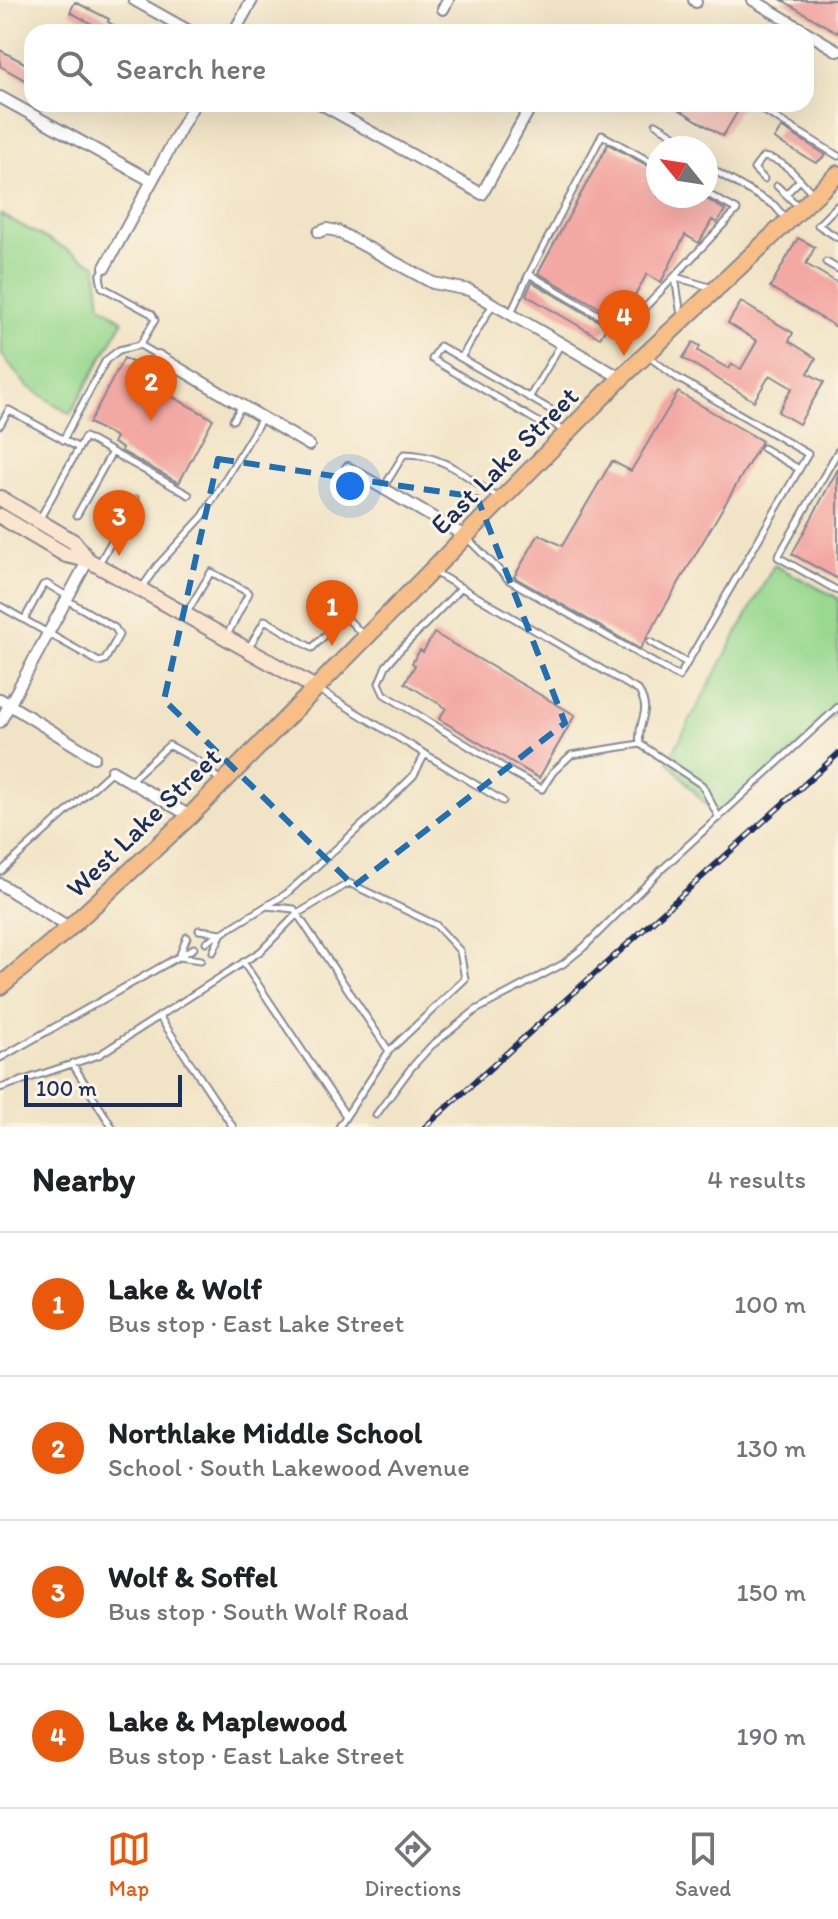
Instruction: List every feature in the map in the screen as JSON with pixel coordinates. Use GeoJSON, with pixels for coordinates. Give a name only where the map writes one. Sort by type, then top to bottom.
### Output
{"type":"FeatureCollection","features":[{"type":"Feature","properties":{"kind":"main road","name":"East Lake Street"},"geometry":{"type":"LineString","coordinates":[[314,687],[621,378],[838,174]]}},
{"type":"Feature","properties":{"kind":"main road"},"geometry":{"type":"LineString","coordinates":[[0,498],[74,542],[93,563]]}},
{"type":"Feature","properties":{"kind":"main road"},"geometry":{"type":"LineString","coordinates":[[0,516],[66,555],[93,563],[314,687]]}},
{"type":"Feature","properties":{"kind":"main road","name":"West Lake Street"},"geometry":{"type":"LineString","coordinates":[[0,986],[70,928],[190,816],[314,687]]}},
{"type":"Feature","properties":{"kind":"street"},"geometry":{"type":"LineString","coordinates":[[134,0],[177,24]]}},
{"type":"Feature","properties":{"kind":"street"},"geometry":{"type":"LineString","coordinates":[[238,24],[252,0]]}},
{"type":"Feature","properties":{"kind":"street"},"geometry":{"type":"LineString","coordinates":[[753,0],[793,24]]}},
{"type":"Feature","properties":{"kind":"street"},"geometry":{"type":"LineString","coordinates":[[814,37],[838,51]]}},
{"type":"Feature","properties":{"kind":"street"},"geometry":{"type":"LineString","coordinates":[[0,97],[24,110]]}},
{"type":"Feature","properties":{"kind":"street"},"geometry":{"type":"LineString","coordinates":[[27,112],[152,181]]}},
{"type":"Feature","properties":{"kind":"street"},"geometry":{"type":"LineString","coordinates":[[105,267],[190,112]]}},
{"type":"Feature","properties":{"kind":"street"},"geometry":{"type":"LineString","coordinates":[[335,112],[482,194],[528,112]]}},
{"type":"Feature","properties":{"kind":"street"},"geometry":{"type":"LineString","coordinates":[[319,232],[327,229],[345,234],[433,283],[469,290],[621,378]]}},
{"type":"Feature","properties":{"kind":"street"},"geometry":{"type":"LineString","coordinates":[[158,356],[309,445]]}},
{"type":"Feature","properties":{"kind":"street"},"geometry":{"type":"LineString","coordinates":[[348,468],[465,536]]}},
{"type":"Feature","properties":{"kind":"street"},"geometry":{"type":"LineString","coordinates":[[0,722],[5,702],[68,598],[93,563]]}},
{"type":"Feature","properties":{"kind":"street"},"geometry":{"type":"LineString","coordinates":[[5,702],[94,757]]}},
{"type":"Feature","properties":{"kind":"street"},"geometry":{"type":"LineString","coordinates":[[112,771],[190,816]]}},
{"type":"Feature","properties":{"kind":"street"},"geometry":{"type":"LineString","coordinates":[[0,884],[70,928]]}},
{"type":"Feature","properties":{"kind":"lane"},"geometry":{"type":"LineString","coordinates":[[766,112],[838,156]]}},
{"type":"Feature","properties":{"kind":"lane"},"geometry":{"type":"LineString","coordinates":[[656,124],[676,136]]}},
{"type":"Feature","properties":{"kind":"lane"},"geometry":{"type":"LineString","coordinates":[[510,314],[602,135],[646,159]]}},
{"type":"Feature","properties":{"kind":"lane"},"geometry":{"type":"LineString","coordinates":[[764,179],[754,169],[763,157],[769,157],[791,169],[813,195]]}},
{"type":"Feature","properties":{"kind":"lane"},"geometry":{"type":"LineString","coordinates":[[718,173],[774,205],[786,220]]}},
{"type":"Feature","properties":{"kind":"lane"},"geometry":{"type":"LineString","coordinates":[[787,193],[800,180]]}},
{"type":"Feature","properties":{"kind":"lane"},"geometry":{"type":"LineString","coordinates":[[777,186],[800,208]]}},
{"type":"Feature","properties":{"kind":"lane"},"geometry":{"type":"LineString","coordinates":[[529,274],[624,330],[737,210],[718,200]]}},
{"type":"Feature","properties":{"kind":"lane"},"geometry":{"type":"LineString","coordinates":[[838,205],[818,225],[838,238]]}},
{"type":"Feature","properties":{"kind":"lane"},"geometry":{"type":"LineString","coordinates":[[826,262],[838,269]]}},
{"type":"Feature","properties":{"kind":"lane"},"geometry":{"type":"LineString","coordinates":[[105,267],[99,282],[102,287],[152,314],[155,320],[140,345]]}},
{"type":"Feature","properties":{"kind":"lane"},"geometry":{"type":"LineString","coordinates":[[675,277],[714,288]]}},
{"type":"Feature","properties":{"kind":"lane"},"geometry":{"type":"LineString","coordinates":[[675,277],[682,319]]}},
{"type":"Feature","properties":{"kind":"lane"},"geometry":{"type":"LineString","coordinates":[[461,358],[493,304]]}},
{"type":"Feature","properties":{"kind":"lane"},"geometry":{"type":"LineString","coordinates":[[529,398],[561,344]]}},
{"type":"Feature","properties":{"kind":"lane"},"geometry":{"type":"LineString","coordinates":[[63,440],[106,360],[119,350],[140,345],[158,356]]}},
{"type":"Feature","properties":{"kind":"lane"},"geometry":{"type":"LineString","coordinates":[[552,422],[542,424],[432,359],[440,346],[551,410],[552,422],[567,434]]}},
{"type":"Feature","properties":{"kind":"lane"},"geometry":{"type":"LineString","coordinates":[[465,536],[509,580],[679,677],[808,454],[676,377],[646,354]]}},
{"type":"Feature","properties":{"kind":"lane"},"geometry":{"type":"LineString","coordinates":[[233,420],[242,405]]}},
{"type":"Feature","properties":{"kind":"lane"},"geometry":{"type":"LineString","coordinates":[[0,425],[9,410],[79,448]]}},
{"type":"Feature","properties":{"kind":"lane"},"geometry":{"type":"LineString","coordinates":[[141,590],[157,566],[203,516],[262,417]]}},
{"type":"Feature","properties":{"kind":"lane"},"geometry":{"type":"LineString","coordinates":[[38,521],[85,437],[189,495]]}},
{"type":"Feature","properties":{"kind":"lane"},"geometry":{"type":"LineString","coordinates":[[763,448],[799,469]]}},
{"type":"Feature","properties":{"kind":"lane"},"geometry":{"type":"LineString","coordinates":[[838,451],[778,557],[838,591]]}},
{"type":"Feature","properties":{"kind":"lane"},"geometry":{"type":"LineString","coordinates":[[77,515],[112,452]]}},
{"type":"Feature","properties":{"kind":"lane"},"geometry":{"type":"LineString","coordinates":[[383,488],[404,454],[417,454],[434,456],[500,499]]}},
{"type":"Feature","properties":{"kind":"lane"},"geometry":{"type":"LineString","coordinates":[[93,563],[136,499]]}},
{"type":"Feature","properties":{"kind":"lane"},"geometry":{"type":"LineString","coordinates":[[431,570],[639,691],[645,702],[645,714],[638,730],[640,744]]}},
{"type":"Feature","properties":{"kind":"lane"},"geometry":{"type":"LineString","coordinates":[[185,615],[211,572],[249,593],[226,637]]}},
{"type":"Feature","properties":{"kind":"lane"},"geometry":{"type":"LineString","coordinates":[[0,606],[24,620],[48,634],[99,662],[105,660],[119,635],[115,628],[47,584],[43,585],[24,620]]}},
{"type":"Feature","properties":{"kind":"lane"},"geometry":{"type":"LineString","coordinates":[[461,588],[386,666],[379,683],[384,694],[542,789],[553,772],[571,755],[640,744],[702,785],[719,818]]}},
{"type":"Feature","properties":{"kind":"lane"},"geometry":{"type":"LineString","coordinates":[[247,649],[265,620],[312,648],[345,616],[365,637]]}},
{"type":"Feature","properties":{"kind":"lane"},"geometry":{"type":"LineString","coordinates":[[650,642],[687,663]]}},
{"type":"Feature","properties":{"kind":"lane"},"geometry":{"type":"LineString","coordinates":[[314,687],[503,801]]}},
{"type":"Feature","properties":{"kind":"lane"},"geometry":{"type":"LineString","coordinates":[[376,1115],[431,1046],[476,1010],[563,964],[584,947],[660,871],[838,707]]}},
{"type":"Feature","properties":{"kind":"lane"},"geometry":{"type":"LineString","coordinates":[[130,781],[169,745],[198,761],[222,782]]}},
{"type":"Feature","properties":{"kind":"lane"},"geometry":{"type":"LineString","coordinates":[[206,942],[286,894],[414,775],[425,754]]}},
{"type":"Feature","properties":{"kind":"lane"},"geometry":{"type":"LineString","coordinates":[[0,872],[112,771]]}},
{"type":"Feature","properties":{"kind":"lane"},"geometry":{"type":"LineString","coordinates":[[0,1088],[99,1055],[261,951],[297,914],[349,883],[436,925],[460,951],[465,979],[389,1051],[339,1127]]}},
{"type":"Feature","properties":{"kind":"lane"},"geometry":{"type":"LineString","coordinates":[[266,906],[294,909],[389,1051]]}},
{"type":"Feature","properties":{"kind":"lane"},"geometry":{"type":"LineString","coordinates":[[199,930],[222,933]]}},
{"type":"Feature","properties":{"kind":"lane"},"geometry":{"type":"LineString","coordinates":[[213,952],[222,933]]}},
{"type":"Feature","properties":{"kind":"lane"},"geometry":{"type":"LineString","coordinates":[[179,957],[187,937]]}},
{"type":"Feature","properties":{"kind":"lane"},"geometry":{"type":"LineString","coordinates":[[0,1058],[194,948]]}},
{"type":"Feature","properties":{"kind":"lane"},"geometry":{"type":"LineString","coordinates":[[179,957],[201,960]]}},
{"type":"Feature","properties":{"kind":"lane"},"geometry":{"type":"LineString","coordinates":[[243,962],[346,1116]]}},
{"type":"Feature","properties":{"kind":"lane"},"geometry":{"type":"LineString","coordinates":[[159,1016],[233,1127]]}},
{"type":"Feature","properties":{"kind":"lane"},"geometry":{"type":"LineString","coordinates":[[72,1063],[112,1127]]}},
{"type":"Feature","properties":{"kind":"highlighted area"},"geometry":{"type":"Polygon","coordinates":[[[218,459],[477,497],[565,723],[354,886],[164,700],[218,459]]]}},
{"type":"Feature","properties":{"kind":"green space"},"geometry":{"type":"Polygon","coordinates":[[[0,214],[96,265],[101,305],[123,321],[70,414],[26,385],[2,355],[0,214]]]}},
{"type":"Feature","properties":{"kind":"green space"},"geometry":{"type":"Polygon","coordinates":[[[774,565],[838,598],[838,711],[717,818],[668,761],[774,565]]]}},
{"type":"Feature","properties":{"kind":"building"},"geometry":{"type":"Polygon","coordinates":[[[782,0],[838,0],[838,33],[782,0]]]}},
{"type":"Feature","properties":{"kind":"building"},"geometry":{"type":"Polygon","coordinates":[[[75,2],[109,19],[112,24],[92,24],[70,12],[75,2]]]}},
{"type":"Feature","properties":{"kind":"building"},"geometry":{"type":"Polygon","coordinates":[[[0,50],[24,63],[24,80],[0,66],[0,50]]]}},
{"type":"Feature","properties":{"kind":"building"},"geometry":{"type":"Polygon","coordinates":[[[683,112],[737,112],[723,136],[683,112]]]}},
{"type":"Feature","properties":{"kind":"building"},"geometry":{"type":"Polygon","coordinates":[[[781,128],[826,155],[816,163],[774,139],[781,128]]]}},
{"type":"Feature","properties":{"kind":"building"},"geometry":{"type":"Polygon","coordinates":[[[608,144],[646,165],[646,208],[718,206],[725,210],[717,223],[712,220],[699,243],[685,235],[661,282],[647,274],[623,321],[538,273],[608,144]]]}},
{"type":"Feature","properties":{"kind":"building"},"geometry":{"type":"Polygon","coordinates":[[[798,238],[815,247],[806,264],[838,283],[838,328],[770,287],[798,238]]]}},
{"type":"Feature","properties":{"kind":"building"},"geometry":{"type":"Polygon","coordinates":[[[532,282],[607,326],[600,338],[526,295],[532,282]]]}},
{"type":"Feature","properties":{"kind":"building"},"geometry":{"type":"Polygon","coordinates":[[[741,302],[793,333],[789,341],[816,358],[808,373],[824,382],[799,424],[778,412],[792,388],[770,375],[754,401],[683,358],[693,342],[700,346],[698,351],[729,369],[732,364],[741,369],[757,341],[728,323],[741,302]]]}},
{"type":"Feature","properties":{"kind":"building"},"geometry":{"type":"Polygon","coordinates":[[[124,358],[163,379],[161,384],[174,391],[171,396],[213,419],[179,483],[121,451],[122,448],[113,443],[116,437],[89,423],[124,358]]]}},
{"type":"Feature","properties":{"kind":"building"},"geometry":{"type":"Polygon","coordinates":[[[678,392],[762,441],[640,649],[514,577],[539,534],[562,546],[612,461],[631,471],[678,392]]]}},
{"type":"Feature","properties":{"kind":"building"},"geometry":{"type":"Polygon","coordinates":[[[838,469],[838,579],[792,554],[838,469]]]}},
{"type":"Feature","properties":{"kind":"building"},"geometry":{"type":"Polygon","coordinates":[[[434,633],[575,715],[539,778],[439,719],[446,708],[405,683],[415,665],[412,663],[434,633]]]}},
{"type":"Feature","properties":{"kind":"railway"},"geometry":{"type":"LineString","coordinates":[[425,1127],[838,754]]}},
{"type":"Feature","properties":{"kind":"place","name":"Lake & Maplewood"},"geometry":{"type":"Point","coordinates":[624,356]}},
{"type":"Feature","properties":{"kind":"place","name":"Northlake Middle School"},"geometry":{"type":"Point","coordinates":[151,421]}},
{"type":"Feature","properties":{"kind":"place","name":"Wolf & Soffel"},"geometry":{"type":"Point","coordinates":[119,556]}},
{"type":"Feature","properties":{"kind":"place","name":"Lake & Wolf"},"geometry":{"type":"Point","coordinates":[332,646]}}]}
